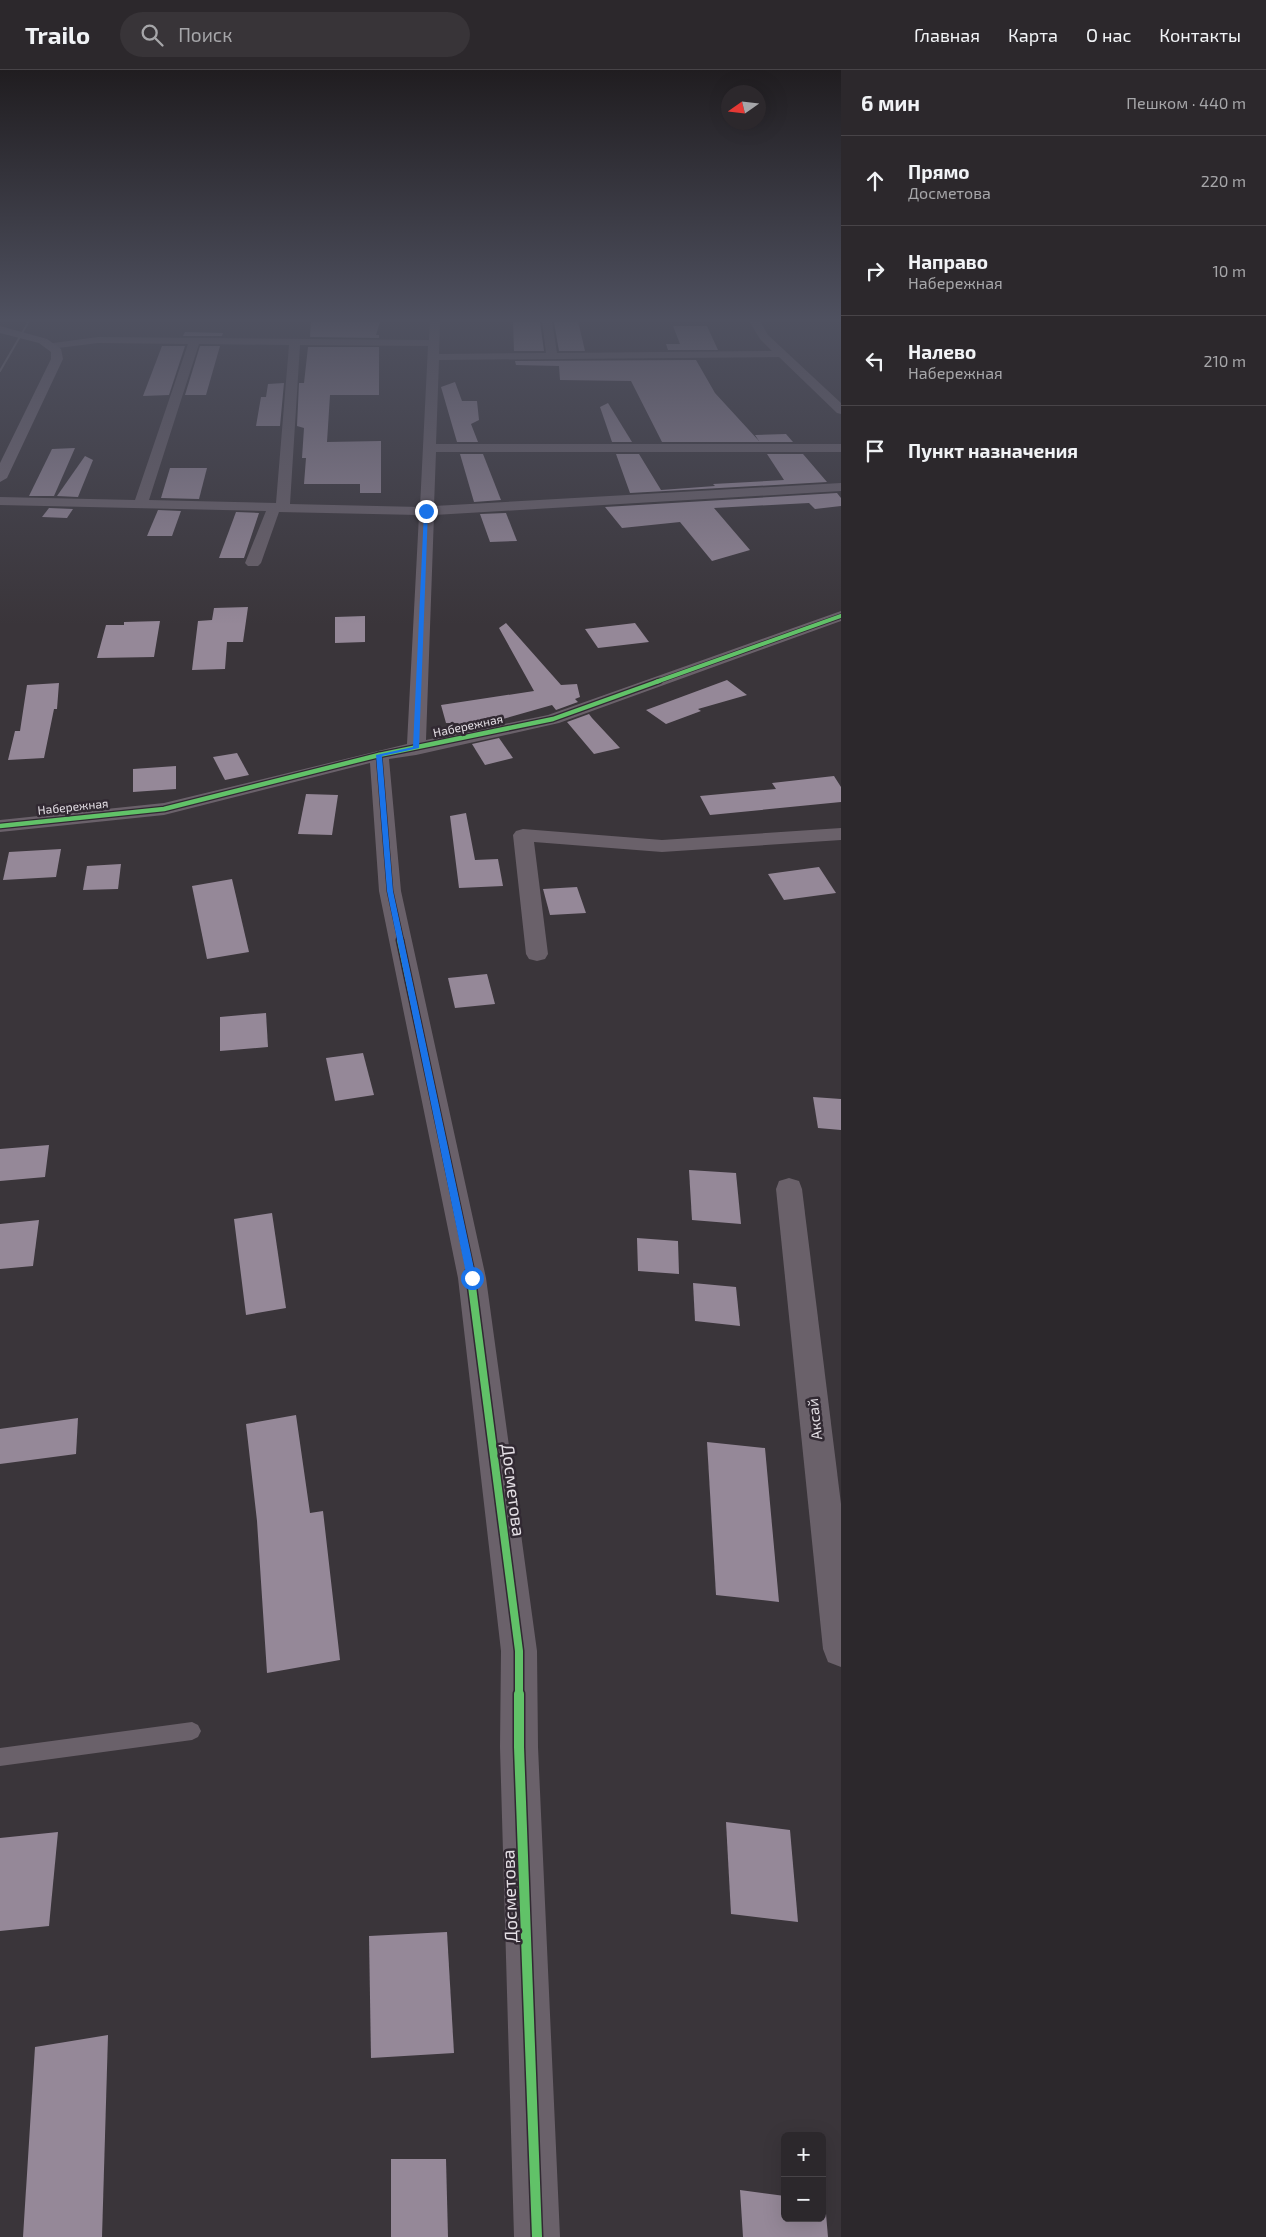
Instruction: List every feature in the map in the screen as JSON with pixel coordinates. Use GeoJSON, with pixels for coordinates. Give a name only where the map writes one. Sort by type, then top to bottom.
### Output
{"type":"FeatureCollection","features":[{"type":"Feature","properties":{"kind":"main road"},"geometry":{"type":"LineString","coordinates":[[0,478],[27,422]]}},
{"type":"Feature","properties":{"kind":"street"},"geometry":{"type":"LineString","coordinates":[[142,503],[168,422]]}},
{"type":"Feature","properties":{"kind":"street"},"geometry":{"type":"LineString","coordinates":[[253,563],[278,509],[287,422]]}},
{"type":"Feature","properties":{"kind":"street","name":"Набережная"},"geometry":{"type":"LineString","coordinates":[[416,748],[430,422]]}},
{"type":"Feature","properties":{"kind":"street"},"geometry":{"type":"LineString","coordinates":[[429,448],[841,448]]}},
{"type":"Feature","properties":{"kind":"street"},"geometry":{"type":"LineString","coordinates":[[0,501],[426,511],[841,487]]}},
{"type":"Feature","properties":{"kind":"street","name":"Набережная"},"geometry":{"type":"LineString","coordinates":[[0,826],[164,808],[379,755],[553,718],[841,616]]}},
{"type":"Feature","properties":{"kind":"street","name":"Досметова"},"geometry":{"type":"LineString","coordinates":[[379,755],[390,891],[472,1278],[519,1651],[519,1747],[537,2237]]}},
{"type":"Feature","properties":{"kind":"street"},"geometry":{"type":"LineString","coordinates":[[537,954],[523,835],[662,846],[841,834]]}},
{"type":"Feature","properties":{"kind":"street","name":"Аксай"},"geometry":{"type":"LineString","coordinates":[[789,1189],[841,1649]]}},
{"type":"Feature","properties":{"kind":"lane"},"geometry":{"type":"LineString","coordinates":[[0,1757],[192,1731]]}},
{"type":"Feature","properties":{"kind":"building"},"geometry":{"type":"Polygon","coordinates":[[[257,422],[280,422],[280,426],[256,426],[257,422]]]}},
{"type":"Feature","properties":{"kind":"building"},"geometry":{"type":"Polygon","coordinates":[[[297,422],[328,422],[327,442],[381,441],[381,493],[360,493],[360,484],[304,484],[306,458],[302,458],[304,428],[297,426],[297,422]]]}},
{"type":"Feature","properties":{"kind":"building"},"geometry":{"type":"Polygon","coordinates":[[[451,422],[475,422],[471,424],[478,442],[457,442],[451,422]]]}},
{"type":"Feature","properties":{"kind":"building"},"geometry":{"type":"Polygon","coordinates":[[[605,422],[620,422],[632,442],[612,442],[605,422]]]}},
{"type":"Feature","properties":{"kind":"building"},"geometry":{"type":"Polygon","coordinates":[[[652,422],[742,422],[759,441],[755,435],[786,434],[793,442],[662,442],[652,422]]]}},
{"type":"Feature","properties":{"kind":"building"},"geometry":{"type":"Polygon","coordinates":[[[75,448],[54,496],[29,496],[52,449],[75,448]]]}},
{"type":"Feature","properties":{"kind":"building"},"geometry":{"type":"Polygon","coordinates":[[[460,454],[483,454],[501,500],[474,502],[460,454]]]}},
{"type":"Feature","properties":{"kind":"building"},"geometry":{"type":"Polygon","coordinates":[[[616,454],[639,454],[661,490],[715,486],[713,484],[784,480],[767,454],[803,454],[827,482],[630,493],[616,454]]]}},
{"type":"Feature","properties":{"kind":"building"},"geometry":{"type":"Polygon","coordinates":[[[85,456],[93,460],[78,497],[57,496],[85,456]]]}},
{"type":"Feature","properties":{"kind":"building"},"geometry":{"type":"Polygon","coordinates":[[[170,468],[207,468],[199,499],[161,498],[170,468]]]}},
{"type":"Feature","properties":{"kind":"building"},"geometry":{"type":"Polygon","coordinates":[[[837,493],[841,498],[841,506],[815,509],[809,503],[714,508],[750,550],[712,561],[680,522],[622,528],[605,507],[837,493]]]}},
{"type":"Feature","properties":{"kind":"building"},"geometry":{"type":"Polygon","coordinates":[[[49,508],[73,509],[67,518],[42,517],[49,508]]]}},
{"type":"Feature","properties":{"kind":"building"},"geometry":{"type":"Polygon","coordinates":[[[158,510],[181,511],[172,536],[147,536],[158,510]]]}},
{"type":"Feature","properties":{"kind":"building"},"geometry":{"type":"Polygon","coordinates":[[[236,512],[259,513],[244,558],[219,558],[236,512]]]}},
{"type":"Feature","properties":{"kind":"building"},"geometry":{"type":"Polygon","coordinates":[[[506,513],[517,541],[490,542],[480,514],[506,513]]]}},
{"type":"Feature","properties":{"kind":"building"},"geometry":{"type":"Polygon","coordinates":[[[248,607],[243,642],[227,642],[225,669],[192,670],[198,621],[212,620],[214,608],[248,607]]]}},
{"type":"Feature","properties":{"kind":"building"},"geometry":{"type":"Polygon","coordinates":[[[365,616],[365,642],[335,643],[335,617],[365,616]]]}},
{"type":"Feature","properties":{"kind":"building"},"geometry":{"type":"Polygon","coordinates":[[[160,621],[154,657],[97,658],[106,625],[124,625],[124,622],[160,621]]]}},
{"type":"Feature","properties":{"kind":"building"},"geometry":{"type":"Polygon","coordinates":[[[506,623],[561,685],[577,684],[580,697],[575,699],[578,702],[556,710],[552,705],[489,723],[490,725],[463,731],[458,723],[446,723],[441,705],[534,691],[499,628],[506,623]]]}},
{"type":"Feature","properties":{"kind":"building"},"geometry":{"type":"Polygon","coordinates":[[[635,623],[649,642],[598,648],[585,629],[635,623]]]}},
{"type":"Feature","properties":{"kind":"building"},"geometry":{"type":"Polygon","coordinates":[[[727,680],[747,695],[698,709],[701,711],[666,724],[646,710],[727,680]]]}},
{"type":"Feature","properties":{"kind":"building"},"geometry":{"type":"Polygon","coordinates":[[[59,683],[57,709],[54,709],[44,758],[8,760],[15,731],[20,731],[27,685],[59,683]]]}},
{"type":"Feature","properties":{"kind":"building"},"geometry":{"type":"Polygon","coordinates":[[[589,714],[620,748],[594,754],[567,722],[589,714]]]}},
{"type":"Feature","properties":{"kind":"building"},"geometry":{"type":"Polygon","coordinates":[[[499,738],[513,758],[485,765],[472,744],[499,738]]]}},
{"type":"Feature","properties":{"kind":"building"},"geometry":{"type":"Polygon","coordinates":[[[237,753],[249,775],[225,780],[213,757],[237,753]]]}},
{"type":"Feature","properties":{"kind":"building"},"geometry":{"type":"Polygon","coordinates":[[[176,766],[176,789],[133,792],[133,769],[176,766]]]}},
{"type":"Feature","properties":{"kind":"building"},"geometry":{"type":"Polygon","coordinates":[[[834,776],[841,787],[841,802],[710,815],[700,796],[776,789],[772,783],[834,776]]]}},
{"type":"Feature","properties":{"kind":"building"},"geometry":{"type":"Polygon","coordinates":[[[306,794],[338,795],[332,835],[298,834],[306,794]]]}},
{"type":"Feature","properties":{"kind":"building"},"geometry":{"type":"Polygon","coordinates":[[[466,813],[475,860],[498,859],[503,886],[459,888],[450,816],[466,813]]]}},
{"type":"Feature","properties":{"kind":"building"},"geometry":{"type":"Polygon","coordinates":[[[61,849],[56,877],[3,880],[9,852],[61,849]]]}},
{"type":"Feature","properties":{"kind":"building"},"geometry":{"type":"Polygon","coordinates":[[[121,864],[118,889],[83,890],[87,866],[121,864]]]}},
{"type":"Feature","properties":{"kind":"building"},"geometry":{"type":"Polygon","coordinates":[[[819,867],[836,893],[784,900],[768,874],[819,867]]]}},
{"type":"Feature","properties":{"kind":"building"},"geometry":{"type":"Polygon","coordinates":[[[232,879],[249,952],[207,959],[192,886],[232,879]]]}},
{"type":"Feature","properties":{"kind":"building"},"geometry":{"type":"Polygon","coordinates":[[[577,887],[586,913],[550,915],[543,889],[577,887]]]}},
{"type":"Feature","properties":{"kind":"building"},"geometry":{"type":"Polygon","coordinates":[[[487,974],[495,1004],[455,1008],[448,978],[487,974]]]}},
{"type":"Feature","properties":{"kind":"building"},"geometry":{"type":"Polygon","coordinates":[[[266,1013],[268,1047],[220,1051],[220,1017],[266,1013]]]}},
{"type":"Feature","properties":{"kind":"building"},"geometry":{"type":"Polygon","coordinates":[[[363,1053],[374,1095],[335,1101],[326,1058],[363,1053]]]}},
{"type":"Feature","properties":{"kind":"building"},"geometry":{"type":"Polygon","coordinates":[[[813,1097],[841,1099],[841,1130],[818,1128],[813,1097]]]}},
{"type":"Feature","properties":{"kind":"building"},"geometry":{"type":"Polygon","coordinates":[[[49,1145],[45,1177],[0,1181],[0,1149],[49,1145]]]}},
{"type":"Feature","properties":{"kind":"building"},"geometry":{"type":"Polygon","coordinates":[[[689,1170],[736,1173],[741,1224],[692,1220],[689,1170]]]}},
{"type":"Feature","properties":{"kind":"building"},"geometry":{"type":"Polygon","coordinates":[[[272,1213],[286,1308],[246,1315],[234,1219],[272,1213]]]}},
{"type":"Feature","properties":{"kind":"building"},"geometry":{"type":"Polygon","coordinates":[[[39,1220],[33,1266],[0,1269],[0,1224],[39,1220]]]}},
{"type":"Feature","properties":{"kind":"building"},"geometry":{"type":"Polygon","coordinates":[[[637,1238],[678,1241],[679,1274],[638,1271],[637,1238]]]}},
{"type":"Feature","properties":{"kind":"building"},"geometry":{"type":"Polygon","coordinates":[[[693,1283],[736,1287],[740,1326],[695,1321],[693,1283]]]}},
{"type":"Feature","properties":{"kind":"building"},"geometry":{"type":"Polygon","coordinates":[[[296,1415],[310,1513],[323,1511],[340,1660],[267,1673],[257,1521],[246,1424],[296,1415]]]}},
{"type":"Feature","properties":{"kind":"building"},"geometry":{"type":"Polygon","coordinates":[[[78,1418],[76,1454],[0,1464],[0,1429],[78,1418]]]}},
{"type":"Feature","properties":{"kind":"building"},"geometry":{"type":"Polygon","coordinates":[[[707,1442],[765,1448],[779,1602],[716,1595],[707,1442]]]}},
{"type":"Feature","properties":{"kind":"building"},"geometry":{"type":"Polygon","coordinates":[[[726,1822],[790,1830],[798,1922],[731,1914],[726,1822]]]}},
{"type":"Feature","properties":{"kind":"building"},"geometry":{"type":"Polygon","coordinates":[[[58,1832],[49,1926],[0,1931],[0,1838],[58,1832]]]}},
{"type":"Feature","properties":{"kind":"building"},"geometry":{"type":"Polygon","coordinates":[[[447,1932],[454,2053],[371,2058],[369,1936],[447,1932]]]}},
{"type":"Feature","properties":{"kind":"building"},"geometry":{"type":"Polygon","coordinates":[[[108,2035],[102,2237],[23,2237],[35,2047],[108,2035]]]}},
{"type":"Feature","properties":{"kind":"building"},"geometry":{"type":"Polygon","coordinates":[[[391,2159],[446,2159],[448,2237],[391,2237],[391,2159]]]}},
{"type":"Feature","properties":{"kind":"building"},"geometry":{"type":"Polygon","coordinates":[[[740,2190],[781,2195],[781,2222],[826,2222],[826,2214],[828,2237],[743,2237],[740,2190]]]}},
{"type":"Feature","properties":{"kind":"cycle path"},"geometry":{"type":"LineString","coordinates":[[0,826],[164,809],[379,755],[553,719],[841,616]]}},
{"type":"Feature","properties":{"kind":"cycle path"},"geometry":{"type":"LineString","coordinates":[[379,755],[390,891],[472,1278],[519,1651],[519,1747],[537,2237]]}},
{"type":"Feature","properties":{"kind":"route"},"geometry":{"type":"LineString","coordinates":[[426,511],[416,748],[379,755],[390,891],[472,1278]]}}]}
